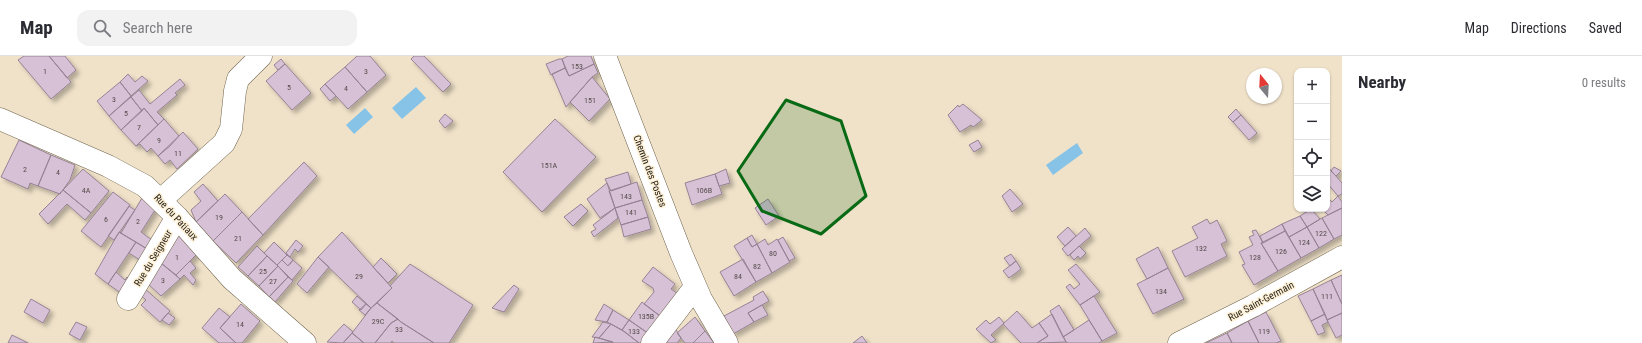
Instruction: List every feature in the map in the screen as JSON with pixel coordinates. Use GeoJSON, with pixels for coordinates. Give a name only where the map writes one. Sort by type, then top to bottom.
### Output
{"type":"FeatureCollection","features":[{"type":"Feature","properties":{"kind":"street"},"geometry":{"type":"LineString","coordinates":[[161,200],[224,143],[231,129],[235,91],[238,79],[261,56]]}},
{"type":"Feature","properties":{"kind":"street","name":"Chemin des Postes"},"geometry":{"type":"LineString","coordinates":[[605,56],[695,287],[727,343]]}},
{"type":"Feature","properties":{"kind":"street","name":"Rue du Patiaux"},"geometry":{"type":"LineString","coordinates":[[0,119],[108,166],[145,186],[177,217],[232,279],[305,343]]}},
{"type":"Feature","properties":{"kind":"street","name":"Rue du Seigneur"},"geometry":{"type":"LineString","coordinates":[[128,299],[177,217]]}},
{"type":"Feature","properties":{"kind":"street","name":"Rue Saint-Germain"},"geometry":{"type":"LineString","coordinates":[[1179,343],[1253,306],[1342,257]]}},
{"type":"Feature","properties":{"kind":"street"},"geometry":{"type":"LineString","coordinates":[[652,343],[695,287]]}},
{"type":"Feature","properties":{"kind":"highlighted area"},"geometry":{"type":"Polygon","coordinates":[[[786,100],[841,121],[866,196],[821,234],[762,211],[738,171],[786,100]]]}},
{"type":"Feature","properties":{"kind":"water"},"geometry":{"type":"Polygon","coordinates":[[[416,87],[426,98],[402,119],[392,108],[416,87]]]}},
{"type":"Feature","properties":{"kind":"water"},"geometry":{"type":"Polygon","coordinates":[[[365,108],[373,117],[354,134],[346,125],[365,108]]]}},
{"type":"Feature","properties":{"kind":"water"},"geometry":{"type":"Polygon","coordinates":[[[1077,143],[1083,153],[1053,175],[1046,165],[1077,143]]]}},
{"type":"Feature","properties":{"kind":"building"},"geometry":{"type":"Polygon","coordinates":[[[24,56],[49,56],[71,82],[51,99],[18,60],[24,56]]]}},
{"type":"Feature","properties":{"kind":"building"},"geometry":{"type":"Polygon","coordinates":[[[49,56],[65,56],[76,70],[67,78],[49,56]]]}},
{"type":"Feature","properties":{"kind":"building"},"geometry":{"type":"Polygon","coordinates":[[[357,56],[370,56],[386,75],[367,92],[345,67],[357,56]]]}},
{"type":"Feature","properties":{"kind":"building"},"geometry":{"type":"Polygon","coordinates":[[[414,56],[424,56],[451,84],[443,92],[411,59],[414,56]]]}},
{"type":"Feature","properties":{"kind":"building"},"geometry":{"type":"Polygon","coordinates":[[[568,56],[591,56],[594,64],[569,76],[562,59],[568,56]]]}},
{"type":"Feature","properties":{"kind":"building"},"geometry":{"type":"Polygon","coordinates":[[[281,59],[285,64],[278,70],[274,65],[281,59]]]}},
{"type":"Feature","properties":{"kind":"building"},"geometry":{"type":"Polygon","coordinates":[[[562,59],[565,68],[551,75],[546,64],[562,59]]]}},
{"type":"Feature","properties":{"kind":"building"},"geometry":{"type":"Polygon","coordinates":[[[285,64],[311,93],[292,110],[266,81],[285,64]]]}},
{"type":"Feature","properties":{"kind":"building"},"geometry":{"type":"Polygon","coordinates":[[[594,64],[598,73],[592,77],[566,107],[552,74],[565,68],[569,76],[594,64]]]}},
{"type":"Feature","properties":{"kind":"building"},"geometry":{"type":"Polygon","coordinates":[[[345,67],[367,92],[348,109],[325,84],[345,67]]]}},
{"type":"Feature","properties":{"kind":"building"},"geometry":{"type":"Polygon","coordinates":[[[128,74],[135,82],[142,76],[148,81],[131,96],[120,82],[128,74]]]}},
{"type":"Feature","properties":{"kind":"building"},"geometry":{"type":"Polygon","coordinates":[[[592,77],[610,99],[589,121],[570,102],[592,77]]]}},
{"type":"Feature","properties":{"kind":"building"},"geometry":{"type":"Polygon","coordinates":[[[180,79],[185,85],[175,93],[177,95],[157,112],[164,119],[158,125],[144,108],[142,111],[131,97],[139,90],[150,104],[180,79]]]}},
{"type":"Feature","properties":{"kind":"building"},"geometry":{"type":"Polygon","coordinates":[[[120,82],[131,96],[109,116],[97,101],[120,82]]]}},
{"type":"Feature","properties":{"kind":"building"},"geometry":{"type":"Polygon","coordinates":[[[325,84],[336,96],[330,101],[320,89],[325,84]]]}},
{"type":"Feature","properties":{"kind":"building"},"geometry":{"type":"Polygon","coordinates":[[[131,97],[142,111],[121,130],[109,116],[131,97]]]}},
{"type":"Feature","properties":{"kind":"building"},"geometry":{"type":"Polygon","coordinates":[[[963,104],[982,120],[973,127],[971,125],[960,132],[948,115],[958,105],[959,107],[963,104]]]}},
{"type":"Feature","properties":{"kind":"building"},"geometry":{"type":"Polygon","coordinates":[[[144,108],[158,125],[136,146],[121,130],[144,108]]]}},
{"type":"Feature","properties":{"kind":"building"},"geometry":{"type":"Polygon","coordinates":[[[1236,109],[1241,115],[1233,122],[1228,117],[1236,109]]]}},
{"type":"Feature","properties":{"kind":"building"},"geometry":{"type":"Polygon","coordinates":[[[445,114],[453,121],[445,128],[439,121],[445,114]]]}},
{"type":"Feature","properties":{"kind":"building"},"geometry":{"type":"Polygon","coordinates":[[[1241,115],[1257,133],[1249,140],[1233,122],[1241,115]]]}},
{"type":"Feature","properties":{"kind":"building"},"geometry":{"type":"Polygon","coordinates":[[[164,119],[179,136],[170,146],[158,156],[151,148],[147,152],[140,144],[136,146],[164,119]]]}},
{"type":"Feature","properties":{"kind":"building"},"geometry":{"type":"Polygon","coordinates":[[[555,119],[596,157],[542,212],[503,172],[555,119]]]}},
{"type":"Feature","properties":{"kind":"building"},"geometry":{"type":"Polygon","coordinates":[[[183,132],[198,149],[177,169],[170,160],[165,164],[158,156],[183,132]]]}},
{"type":"Feature","properties":{"kind":"building"},"geometry":{"type":"Polygon","coordinates":[[[19,140],[51,155],[38,186],[30,183],[28,189],[1,177],[19,140]]]}},
{"type":"Feature","properties":{"kind":"building"},"geometry":{"type":"Polygon","coordinates":[[[978,140],[982,147],[974,152],[969,145],[978,140]]]}},
{"type":"Feature","properties":{"kind":"building"},"geometry":{"type":"Polygon","coordinates":[[[51,155],[75,165],[70,180],[60,194],[38,186],[51,155]]]}},
{"type":"Feature","properties":{"kind":"building"},"geometry":{"type":"Polygon","coordinates":[[[304,162],[317,176],[263,235],[248,219],[304,162]]]}},
{"type":"Feature","properties":{"kind":"building"},"geometry":{"type":"Polygon","coordinates":[[[1334,167],[1341,171],[1336,176],[1331,171],[1334,167]]]}},
{"type":"Feature","properties":{"kind":"building"},"geometry":{"type":"Polygon","coordinates":[[[83,169],[109,191],[91,213],[63,190],[83,169]]]}},
{"type":"Feature","properties":{"kind":"building"},"geometry":{"type":"Polygon","coordinates":[[[726,169],[730,183],[719,186],[715,174],[726,169]]]}},
{"type":"Feature","properties":{"kind":"building"},"geometry":{"type":"Polygon","coordinates":[[[1330,169],[1342,183],[1342,194],[1338,196],[1330,187],[1330,169]]]}},
{"type":"Feature","properties":{"kind":"building"},"geometry":{"type":"Polygon","coordinates":[[[628,172],[631,184],[611,191],[605,179],[628,172]]]}},
{"type":"Feature","properties":{"kind":"building"},"geometry":{"type":"Polygon","coordinates":[[[715,174],[722,194],[692,205],[685,183],[715,174]]]}},
{"type":"Feature","properties":{"kind":"building"},"geometry":{"type":"Polygon","coordinates":[[[637,182],[642,200],[615,208],[609,191],[637,182]]]}},
{"type":"Feature","properties":{"kind":"building"},"geometry":{"type":"Polygon","coordinates":[[[607,183],[615,208],[600,218],[587,199],[607,183]]]}},
{"type":"Feature","properties":{"kind":"building"},"geometry":{"type":"Polygon","coordinates":[[[203,184],[218,201],[196,222],[191,210],[201,201],[194,192],[203,184]]]}},
{"type":"Feature","properties":{"kind":"building"},"geometry":{"type":"Polygon","coordinates":[[[1010,189],[1023,204],[1012,212],[1002,196],[1010,189]]]}},
{"type":"Feature","properties":{"kind":"building"},"geometry":{"type":"Polygon","coordinates":[[[63,190],[91,213],[85,220],[67,204],[48,224],[39,214],[63,190]]]}},
{"type":"Feature","properties":{"kind":"building"},"geometry":{"type":"Polygon","coordinates":[[[113,192],[130,205],[101,247],[81,231],[113,192]]]}},
{"type":"Feature","properties":{"kind":"building"},"geometry":{"type":"Polygon","coordinates":[[[225,194],[242,212],[213,241],[196,222],[225,194]]]}},
{"type":"Feature","properties":{"kind":"building"},"geometry":{"type":"Polygon","coordinates":[[[1338,196],[1342,202],[1342,208],[1328,215],[1325,212],[1330,212],[1330,200],[1332,202],[1338,196]]]}},
{"type":"Feature","properties":{"kind":"building"},"geometry":{"type":"Polygon","coordinates":[[[142,198],[157,207],[141,232],[156,243],[152,252],[119,232],[121,233],[142,198]]]}},
{"type":"Feature","properties":{"kind":"building"},"geometry":{"type":"Polygon","coordinates":[[[768,199],[779,216],[766,225],[755,208],[768,199]]]}},
{"type":"Feature","properties":{"kind":"building"},"geometry":{"type":"Polygon","coordinates":[[[642,200],[648,217],[621,225],[615,208],[642,200]]]}},
{"type":"Feature","properties":{"kind":"building"},"geometry":{"type":"Polygon","coordinates":[[[581,204],[588,211],[573,226],[564,217],[581,204]]]}},
{"type":"Feature","properties":{"kind":"building"},"geometry":{"type":"Polygon","coordinates":[[[129,206],[135,210],[114,240],[108,236],[129,206]]]}},
{"type":"Feature","properties":{"kind":"building"},"geometry":{"type":"Polygon","coordinates":[[[615,208],[618,218],[594,237],[591,232],[596,229],[593,225],[615,208]]]}},
{"type":"Feature","properties":{"kind":"building"},"geometry":{"type":"Polygon","coordinates":[[[1342,208],[1342,235],[1334,239],[1322,218],[1342,208]]]}},
{"type":"Feature","properties":{"kind":"building"},"geometry":{"type":"Polygon","coordinates":[[[242,212],[263,235],[236,263],[213,241],[242,212]]]}},
{"type":"Feature","properties":{"kind":"building"},"geometry":{"type":"Polygon","coordinates":[[[1306,212],[1314,212],[1320,219],[1307,227],[1300,216],[1306,212]]]}},
{"type":"Feature","properties":{"kind":"building"},"geometry":{"type":"Polygon","coordinates":[[[1300,216],[1307,227],[1289,237],[1282,224],[1300,216]]]}},
{"type":"Feature","properties":{"kind":"building"},"geometry":{"type":"Polygon","coordinates":[[[648,217],[651,229],[624,237],[621,225],[648,217]]]}},
{"type":"Feature","properties":{"kind":"building"},"geometry":{"type":"Polygon","coordinates":[[[1322,218],[1334,239],[1319,248],[1307,227],[1322,218]]]}},
{"type":"Feature","properties":{"kind":"building"},"geometry":{"type":"Polygon","coordinates":[[[1207,219],[1210,224],[1217,220],[1227,241],[1221,244],[1227,256],[1185,277],[1172,251],[1198,238],[1192,227],[1207,219]]]}},
{"type":"Feature","properties":{"kind":"building"},"geometry":{"type":"Polygon","coordinates":[[[1282,224],[1285,231],[1263,243],[1260,236],[1282,224]]]}},
{"type":"Feature","properties":{"kind":"building"},"geometry":{"type":"Polygon","coordinates":[[[1068,227],[1076,236],[1065,246],[1057,237],[1068,227]]]}},
{"type":"Feature","properties":{"kind":"building"},"geometry":{"type":"Polygon","coordinates":[[[1307,227],[1319,248],[1301,258],[1289,237],[1307,227]]]}},
{"type":"Feature","properties":{"kind":"building"},"geometry":{"type":"Polygon","coordinates":[[[1085,228],[1091,236],[1068,256],[1062,249],[1085,228]]]}},
{"type":"Feature","properties":{"kind":"building"},"geometry":{"type":"Polygon","coordinates":[[[1256,230],[1263,243],[1261,243],[1278,271],[1254,285],[1242,265],[1245,264],[1239,252],[1253,245],[1249,237],[1254,235],[1252,231],[1256,230]]]}},
{"type":"Feature","properties":{"kind":"building"},"geometry":{"type":"Polygon","coordinates":[[[1285,231],[1301,258],[1278,271],[1261,243],[1285,231]]]}},
{"type":"Feature","properties":{"kind":"building"},"geometry":{"type":"Polygon","coordinates":[[[119,232],[136,242],[108,284],[95,274],[119,232]]]}},
{"type":"Feature","properties":{"kind":"building"},"geometry":{"type":"Polygon","coordinates":[[[342,232],[392,288],[371,308],[318,257],[342,232]]]}},
{"type":"Feature","properties":{"kind":"building"},"geometry":{"type":"Polygon","coordinates":[[[180,234],[198,253],[176,275],[161,263],[162,252],[180,234]]]}},
{"type":"Feature","properties":{"kind":"building"},"geometry":{"type":"Polygon","coordinates":[[[752,235],[757,244],[752,247],[747,238],[752,235]]]}},
{"type":"Feature","properties":{"kind":"building"},"geometry":{"type":"Polygon","coordinates":[[[783,237],[795,258],[789,261],[778,240],[783,237]]]}},
{"type":"Feature","properties":{"kind":"building"},"geometry":{"type":"Polygon","coordinates":[[[747,238],[752,247],[757,244],[772,273],[756,282],[734,246],[747,238]]]}},
{"type":"Feature","properties":{"kind":"building"},"geometry":{"type":"Polygon","coordinates":[[[765,239],[768,245],[777,239],[790,262],[772,273],[757,244],[765,239]]]}},
{"type":"Feature","properties":{"kind":"building"},"geometry":{"type":"Polygon","coordinates":[[[296,240],[303,246],[298,252],[295,249],[290,257],[286,253],[296,240]]]}},
{"type":"Feature","properties":{"kind":"building"},"geometry":{"type":"Polygon","coordinates":[[[136,242],[152,252],[146,264],[129,253],[136,242]]]}},
{"type":"Feature","properties":{"kind":"building"},"geometry":{"type":"Polygon","coordinates":[[[274,242],[287,255],[277,265],[264,253],[274,242]]]}},
{"type":"Feature","properties":{"kind":"building"},"geometry":{"type":"Polygon","coordinates":[[[257,246],[267,256],[248,276],[238,267],[257,246]]]}},
{"type":"Feature","properties":{"kind":"building"},"geometry":{"type":"Polygon","coordinates":[[[1079,246],[1086,253],[1080,259],[1078,256],[1074,260],[1070,255],[1079,246]]]}},
{"type":"Feature","properties":{"kind":"building"},"geometry":{"type":"Polygon","coordinates":[[[1158,247],[1168,268],[1147,279],[1136,259],[1158,247]]]}},
{"type":"Feature","properties":{"kind":"building"},"geometry":{"type":"Polygon","coordinates":[[[1011,254],[1016,261],[1010,266],[1004,258],[1011,254]]]}},
{"type":"Feature","properties":{"kind":"building"},"geometry":{"type":"Polygon","coordinates":[[[287,255],[293,260],[288,266],[282,260],[287,255]]]}},
{"type":"Feature","properties":{"kind":"building"},"geometry":{"type":"Polygon","coordinates":[[[267,256],[278,266],[259,286],[248,276],[267,256]]]}},
{"type":"Feature","properties":{"kind":"building"},"geometry":{"type":"Polygon","coordinates":[[[318,257],[329,267],[307,293],[297,284],[318,257]]]}},
{"type":"Feature","properties":{"kind":"building"},"geometry":{"type":"Polygon","coordinates":[[[381,258],[397,274],[388,283],[373,267],[381,258]]]}},
{"type":"Feature","properties":{"kind":"building"},"geometry":{"type":"Polygon","coordinates":[[[743,259],[756,282],[734,296],[720,272],[743,259]]]}},
{"type":"Feature","properties":{"kind":"building"},"geometry":{"type":"Polygon","coordinates":[[[282,260],[288,266],[293,260],[302,268],[292,280],[277,265],[282,260]]]}},
{"type":"Feature","properties":{"kind":"building"},"geometry":{"type":"Polygon","coordinates":[[[190,261],[196,268],[190,273],[196,280],[193,285],[184,275],[180,279],[176,275],[190,261]]]}},
{"type":"Feature","properties":{"kind":"building"},"geometry":{"type":"Polygon","coordinates":[[[1016,261],[1021,269],[1009,278],[1003,271],[1016,261]]]}},
{"type":"Feature","properties":{"kind":"building"},"geometry":{"type":"Polygon","coordinates":[[[161,263],[180,279],[161,296],[146,282],[161,263]]]}},
{"type":"Feature","properties":{"kind":"building"},"geometry":{"type":"Polygon","coordinates":[[[410,264],[473,305],[449,343],[434,343],[401,322],[377,303],[392,288],[390,286],[410,264]]]}},
{"type":"Feature","properties":{"kind":"building"},"geometry":{"type":"Polygon","coordinates":[[[1076,264],[1100,292],[1080,305],[1066,287],[1070,284],[1074,289],[1080,284],[1068,270],[1076,264]]]}},
{"type":"Feature","properties":{"kind":"building"},"geometry":{"type":"Polygon","coordinates":[[[278,266],[288,277],[269,297],[259,286],[278,266]]]}},
{"type":"Feature","properties":{"kind":"building"},"geometry":{"type":"Polygon","coordinates":[[[653,267],[675,284],[671,289],[681,296],[664,319],[644,304],[654,292],[653,288],[642,281],[653,267]]]}},
{"type":"Feature","properties":{"kind":"building"},"geometry":{"type":"Polygon","coordinates":[[[1168,268],[1184,299],[1153,314],[1137,284],[1168,268]]]}},
{"type":"Feature","properties":{"kind":"building"},"geometry":{"type":"Polygon","coordinates":[[[116,272],[125,280],[127,277],[135,283],[125,296],[108,284],[116,272]]]}},
{"type":"Feature","properties":{"kind":"building"},"geometry":{"type":"Polygon","coordinates":[[[1342,275],[1342,304],[1331,280],[1342,275]]]}},
{"type":"Feature","properties":{"kind":"building"},"geometry":{"type":"Polygon","coordinates":[[[288,277],[293,281],[275,302],[269,297],[288,277]]]}},
{"type":"Feature","properties":{"kind":"building"},"geometry":{"type":"Polygon","coordinates":[[[1331,280],[1342,304],[1342,313],[1327,320],[1313,289],[1331,280]]]}},
{"type":"Feature","properties":{"kind":"building"},"geometry":{"type":"Polygon","coordinates":[[[514,285],[519,289],[504,312],[492,308],[514,285]]]}},
{"type":"Feature","properties":{"kind":"building"},"geometry":{"type":"Polygon","coordinates":[[[144,288],[170,311],[160,322],[141,305],[146,300],[140,295],[144,288]]]}},
{"type":"Feature","properties":{"kind":"building"},"geometry":{"type":"Polygon","coordinates":[[[1313,289],[1325,314],[1311,321],[1298,296],[1313,289]]]}},
{"type":"Feature","properties":{"kind":"building"},"geometry":{"type":"Polygon","coordinates":[[[763,291],[769,301],[748,313],[754,322],[733,334],[724,316],[754,300],[753,297],[763,291]]]}},
{"type":"Feature","properties":{"kind":"building"},"geometry":{"type":"Polygon","coordinates":[[[357,296],[366,304],[361,310],[352,302],[357,296]]]}},
{"type":"Feature","properties":{"kind":"building"},"geometry":{"type":"Polygon","coordinates":[[[1094,296],[1117,333],[1102,341],[1080,305],[1094,296]]]}},
{"type":"Feature","properties":{"kind":"building"},"geometry":{"type":"Polygon","coordinates":[[[31,299],[50,310],[43,323],[24,312],[31,299]]]}},
{"type":"Feature","properties":{"kind":"building"},"geometry":{"type":"Polygon","coordinates":[[[642,302],[664,319],[652,336],[629,320],[642,302]]]}},
{"type":"Feature","properties":{"kind":"building"},"geometry":{"type":"Polygon","coordinates":[[[377,303],[398,319],[391,323],[375,343],[364,343],[352,333],[371,308],[377,303]]]}},
{"type":"Feature","properties":{"kind":"building"},"geometry":{"type":"Polygon","coordinates":[[[241,304],[260,321],[242,343],[236,343],[220,328],[241,304]]]}},
{"type":"Feature","properties":{"kind":"building"},"geometry":{"type":"Polygon","coordinates":[[[366,304],[371,308],[365,315],[359,310],[366,304]]]}},
{"type":"Feature","properties":{"kind":"building"},"geometry":{"type":"Polygon","coordinates":[[[604,304],[613,310],[607,322],[595,320],[604,304]]]}},
{"type":"Feature","properties":{"kind":"building"},"geometry":{"type":"Polygon","coordinates":[[[762,305],[768,315],[754,322],[748,313],[762,305]]]}},
{"type":"Feature","properties":{"kind":"building"},"geometry":{"type":"Polygon","coordinates":[[[1059,305],[1074,330],[1063,337],[1050,311],[1059,305]]]}},
{"type":"Feature","properties":{"kind":"building"},"geometry":{"type":"Polygon","coordinates":[[[219,308],[230,317],[220,328],[236,343],[219,343],[202,328],[219,308]]]}},
{"type":"Feature","properties":{"kind":"building"},"geometry":{"type":"Polygon","coordinates":[[[613,310],[629,320],[622,330],[607,322],[613,310]]]}},
{"type":"Feature","properties":{"kind":"building"},"geometry":{"type":"Polygon","coordinates":[[[1017,311],[1032,328],[1039,323],[1048,336],[1037,343],[1021,343],[1003,324],[1017,311]]]}},
{"type":"Feature","properties":{"kind":"building"},"geometry":{"type":"Polygon","coordinates":[[[1266,312],[1281,341],[1276,343],[1259,343],[1248,321],[1266,312]]]}},
{"type":"Feature","properties":{"kind":"building"},"geometry":{"type":"Polygon","coordinates":[[[168,313],[175,318],[169,325],[162,320],[168,313]]]}},
{"type":"Feature","properties":{"kind":"building"},"geometry":{"type":"Polygon","coordinates":[[[1342,313],[1342,335],[1336,338],[1327,320],[1342,313]]]}},
{"type":"Feature","properties":{"kind":"building"},"geometry":{"type":"Polygon","coordinates":[[[1052,314],[1066,342],[1037,343],[1048,336],[1039,323],[1052,314]]]}},
{"type":"Feature","properties":{"kind":"building"},"geometry":{"type":"Polygon","coordinates":[[[1325,314],[1328,322],[1322,325],[1325,332],[1318,335],[1311,321],[1325,314]]]}},
{"type":"Feature","properties":{"kind":"building"},"geometry":{"type":"Polygon","coordinates":[[[695,317],[705,331],[693,343],[685,343],[677,333],[695,317]]]}},
{"type":"Feature","properties":{"kind":"building"},"geometry":{"type":"Polygon","coordinates":[[[999,317],[1004,323],[991,335],[996,340],[991,343],[976,329],[986,320],[990,324],[999,317]]]}},
{"type":"Feature","properties":{"kind":"building"},"geometry":{"type":"Polygon","coordinates":[[[398,319],[434,343],[394,343],[392,341],[391,343],[375,343],[391,323],[398,319]]]}},
{"type":"Feature","properties":{"kind":"building"},"geometry":{"type":"Polygon","coordinates":[[[629,320],[652,336],[647,343],[639,343],[622,330],[629,320]]]}},
{"type":"Feature","properties":{"kind":"building"},"geometry":{"type":"Polygon","coordinates":[[[1089,320],[1102,341],[1099,343],[1067,343],[1063,337],[1089,320]]]}},
{"type":"Feature","properties":{"kind":"building"},"geometry":{"type":"Polygon","coordinates":[[[1248,321],[1259,343],[1232,343],[1227,333],[1248,321]]]}},
{"type":"Feature","properties":{"kind":"building"},"geometry":{"type":"Polygon","coordinates":[[[76,322],[87,327],[80,340],[69,334],[76,322]]]}},
{"type":"Feature","properties":{"kind":"building"},"geometry":{"type":"Polygon","coordinates":[[[603,322],[611,324],[599,338],[592,337],[603,322]]]}},
{"type":"Feature","properties":{"kind":"building"},"geometry":{"type":"Polygon","coordinates":[[[344,324],[353,332],[343,343],[327,342],[344,324]]]}},
{"type":"Feature","properties":{"kind":"building"},"geometry":{"type":"Polygon","coordinates":[[[611,324],[625,332],[639,343],[614,343],[599,338],[611,324]]]}},
{"type":"Feature","properties":{"kind":"building"},"geometry":{"type":"Polygon","coordinates":[[[676,330],[681,338],[677,343],[666,343],[665,341],[676,330]]]}},
{"type":"Feature","properties":{"kind":"building"},"geometry":{"type":"Polygon","coordinates":[[[705,331],[714,343],[693,343],[705,331]]]}},
{"type":"Feature","properties":{"kind":"building"},"geometry":{"type":"Polygon","coordinates":[[[352,333],[364,343],[343,343],[352,333]]]}},
{"type":"Feature","properties":{"kind":"building"},"geometry":{"type":"Polygon","coordinates":[[[1227,333],[1232,343],[1206,343],[1227,333]]]}},
{"type":"Feature","properties":{"kind":"building"},"geometry":{"type":"Polygon","coordinates":[[[12,335],[28,343],[8,343],[12,335]]]}},
{"type":"Feature","properties":{"kind":"building"},"geometry":{"type":"Polygon","coordinates":[[[862,336],[867,343],[853,343],[862,336]]]}},
{"type":"Feature","properties":{"kind":"building"},"geometry":{"type":"Polygon","coordinates":[[[595,337],[599,338],[613,342],[593,343],[595,337]]]}}]}
